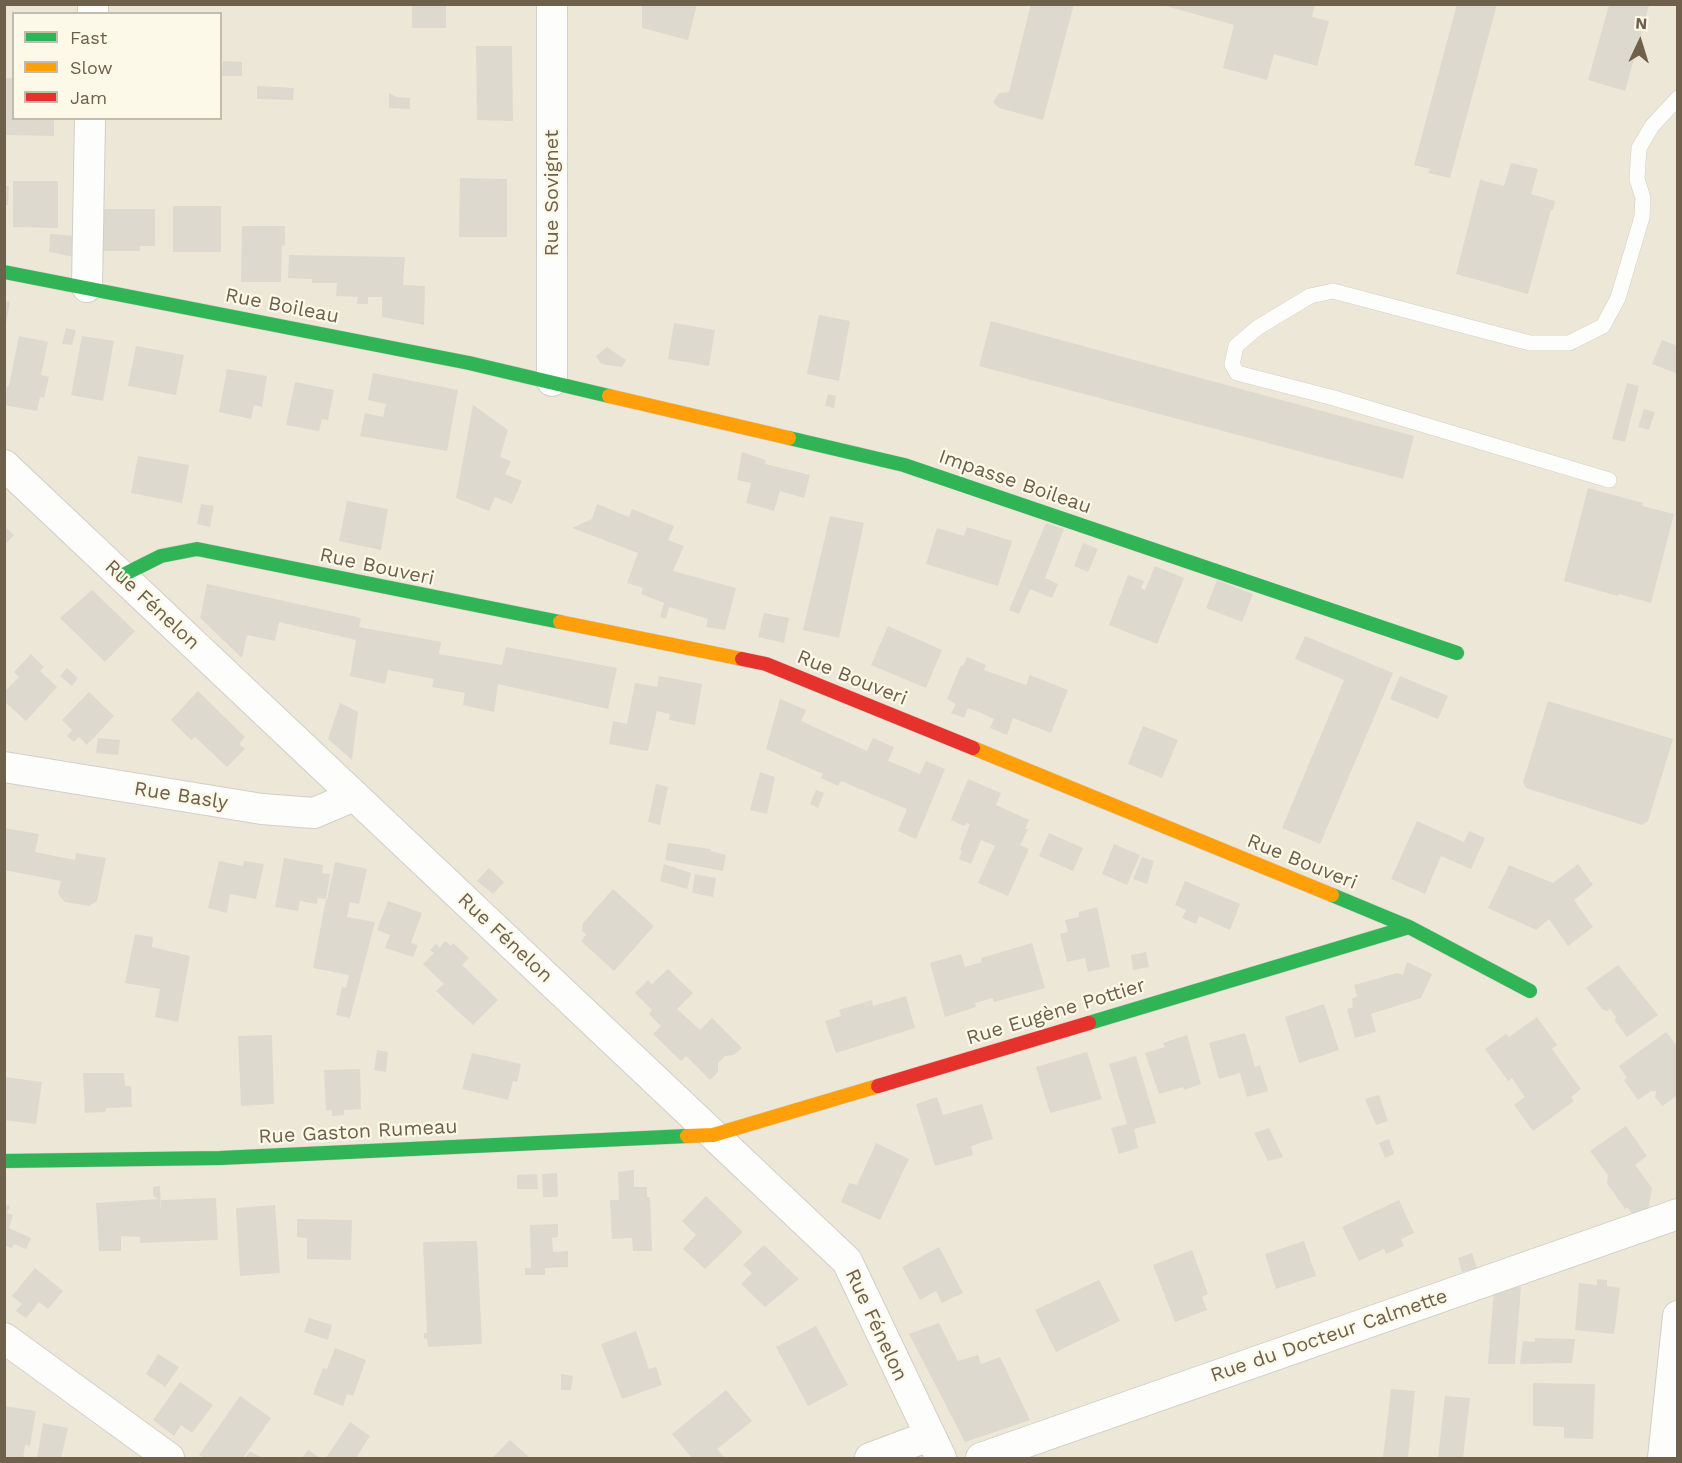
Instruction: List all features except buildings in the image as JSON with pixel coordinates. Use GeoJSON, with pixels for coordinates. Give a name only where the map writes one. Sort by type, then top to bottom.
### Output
{"type":"FeatureCollection","features":[{"type":"Feature","properties":{"kind":"street","name":"Rue Sovignet"},"geometry":{"type":"LineString","coordinates":[[552,4],[552,381]]}},
{"type":"Feature","properties":{"kind":"street"},"geometry":{"type":"LineString","coordinates":[[87,288],[90,120]]}},
{"type":"Feature","properties":{"kind":"street","name":"Rue Boileau"},"geometry":{"type":"LineString","coordinates":[[4,272],[552,381]]}},
{"type":"Feature","properties":{"kind":"street","name":"Impasse Boileau"},"geometry":{"type":"LineString","coordinates":[[552,381],[904,465],[1457,652]]}},
{"type":"Feature","properties":{"kind":"street","name":"Rue Fénelon"},"geometry":{"type":"LineString","coordinates":[[4,465],[847,1261],[935,1447]]}},
{"type":"Feature","properties":{"kind":"street","name":"Rue Bouveri"},"geometry":{"type":"LineString","coordinates":[[121,576],[161,556],[197,549],[766,664],[1409,927],[1530,991]]}},
{"type":"Feature","properties":{"kind":"street","name":"Rue Basly"},"geometry":{"type":"LineString","coordinates":[[4,767],[262,809],[314,813],[354,796]]}},
{"type":"Feature","properties":{"kind":"street","name":"Rue Eugène Pottier"},"geometry":{"type":"LineString","coordinates":[[713,1136],[1409,927]]}},
{"type":"Feature","properties":{"kind":"street","name":"Rue Gaston Rumeau"},"geometry":{"type":"LineString","coordinates":[[4,1161],[220,1158],[713,1136]]}},
{"type":"Feature","properties":{"kind":"street","name":"Rue du Docteur Calmette"},"geometry":{"type":"LineString","coordinates":[[981,1458],[1677,1214]]}},
{"type":"Feature","properties":{"kind":"street"},"geometry":{"type":"LineString","coordinates":[[1664,1458],[1677,1316]]}},
{"type":"Feature","properties":{"kind":"street"},"geometry":{"type":"LineString","coordinates":[[4,1338],[168,1458]]}},
{"type":"Feature","properties":{"kind":"street"},"geometry":{"type":"LineString","coordinates":[[870,1458],[935,1447]]}},
{"type":"Feature","properties":{"kind":"lane"},"geometry":{"type":"LineString","coordinates":[[1609,480],[1334,398],[1237,372],[1232,364],[1236,346],[1257,328],[1310,296],[1333,291],[1530,343],[1569,343],[1603,326],[1618,298],[1641,217],[1643,198],[1637,179],[1639,148],[1652,126],[1677,98]]}},
{"type":"Feature","properties":{"kind":"shaded area"},"geometry":{"type":"Polygon","coordinates":[[[5,5],[1677,5],[1677,1458],[5,1458],[5,5]]]}},
{"type":"Feature","properties":{"kind":"traffic: fast"},"geometry":{"type":"LineString","coordinates":[[4,272],[469,363],[609,396]]}},
{"type":"Feature","properties":{"kind":"traffic: fast"},"geometry":{"type":"LineString","coordinates":[[789,438],[904,465],[1457,653]]}},
{"type":"Feature","properties":{"kind":"traffic: fast"},"geometry":{"type":"LineString","coordinates":[[121,576],[161,556],[197,549],[560,622]]}},
{"type":"Feature","properties":{"kind":"traffic: fast"},"geometry":{"type":"LineString","coordinates":[[1332,895],[1409,927],[1530,991]]}},
{"type":"Feature","properties":{"kind":"traffic: fast"},"geometry":{"type":"LineString","coordinates":[[1089,1023],[1409,927]]}},
{"type":"Feature","properties":{"kind":"traffic: fast"},"geometry":{"type":"LineString","coordinates":[[4,1161],[220,1158],[687,1136]]}},
{"type":"Feature","properties":{"kind":"traffic: slow"},"geometry":{"type":"LineString","coordinates":[[609,396],[789,438]]}},
{"type":"Feature","properties":{"kind":"traffic: slow"},"geometry":{"type":"LineString","coordinates":[[560,622],[742,659]]}},
{"type":"Feature","properties":{"kind":"traffic: slow"},"geometry":{"type":"LineString","coordinates":[[973,748],[1332,895]]}},
{"type":"Feature","properties":{"kind":"traffic: slow"},"geometry":{"type":"LineString","coordinates":[[687,1136],[713,1135],[878,1086]]}},
{"type":"Feature","properties":{"kind":"traffic: jam"},"geometry":{"type":"LineString","coordinates":[[742,659],[766,664],[973,748]]}},
{"type":"Feature","properties":{"kind":"traffic: jam"},"geometry":{"type":"LineString","coordinates":[[878,1086],[1089,1023]]}}]}
